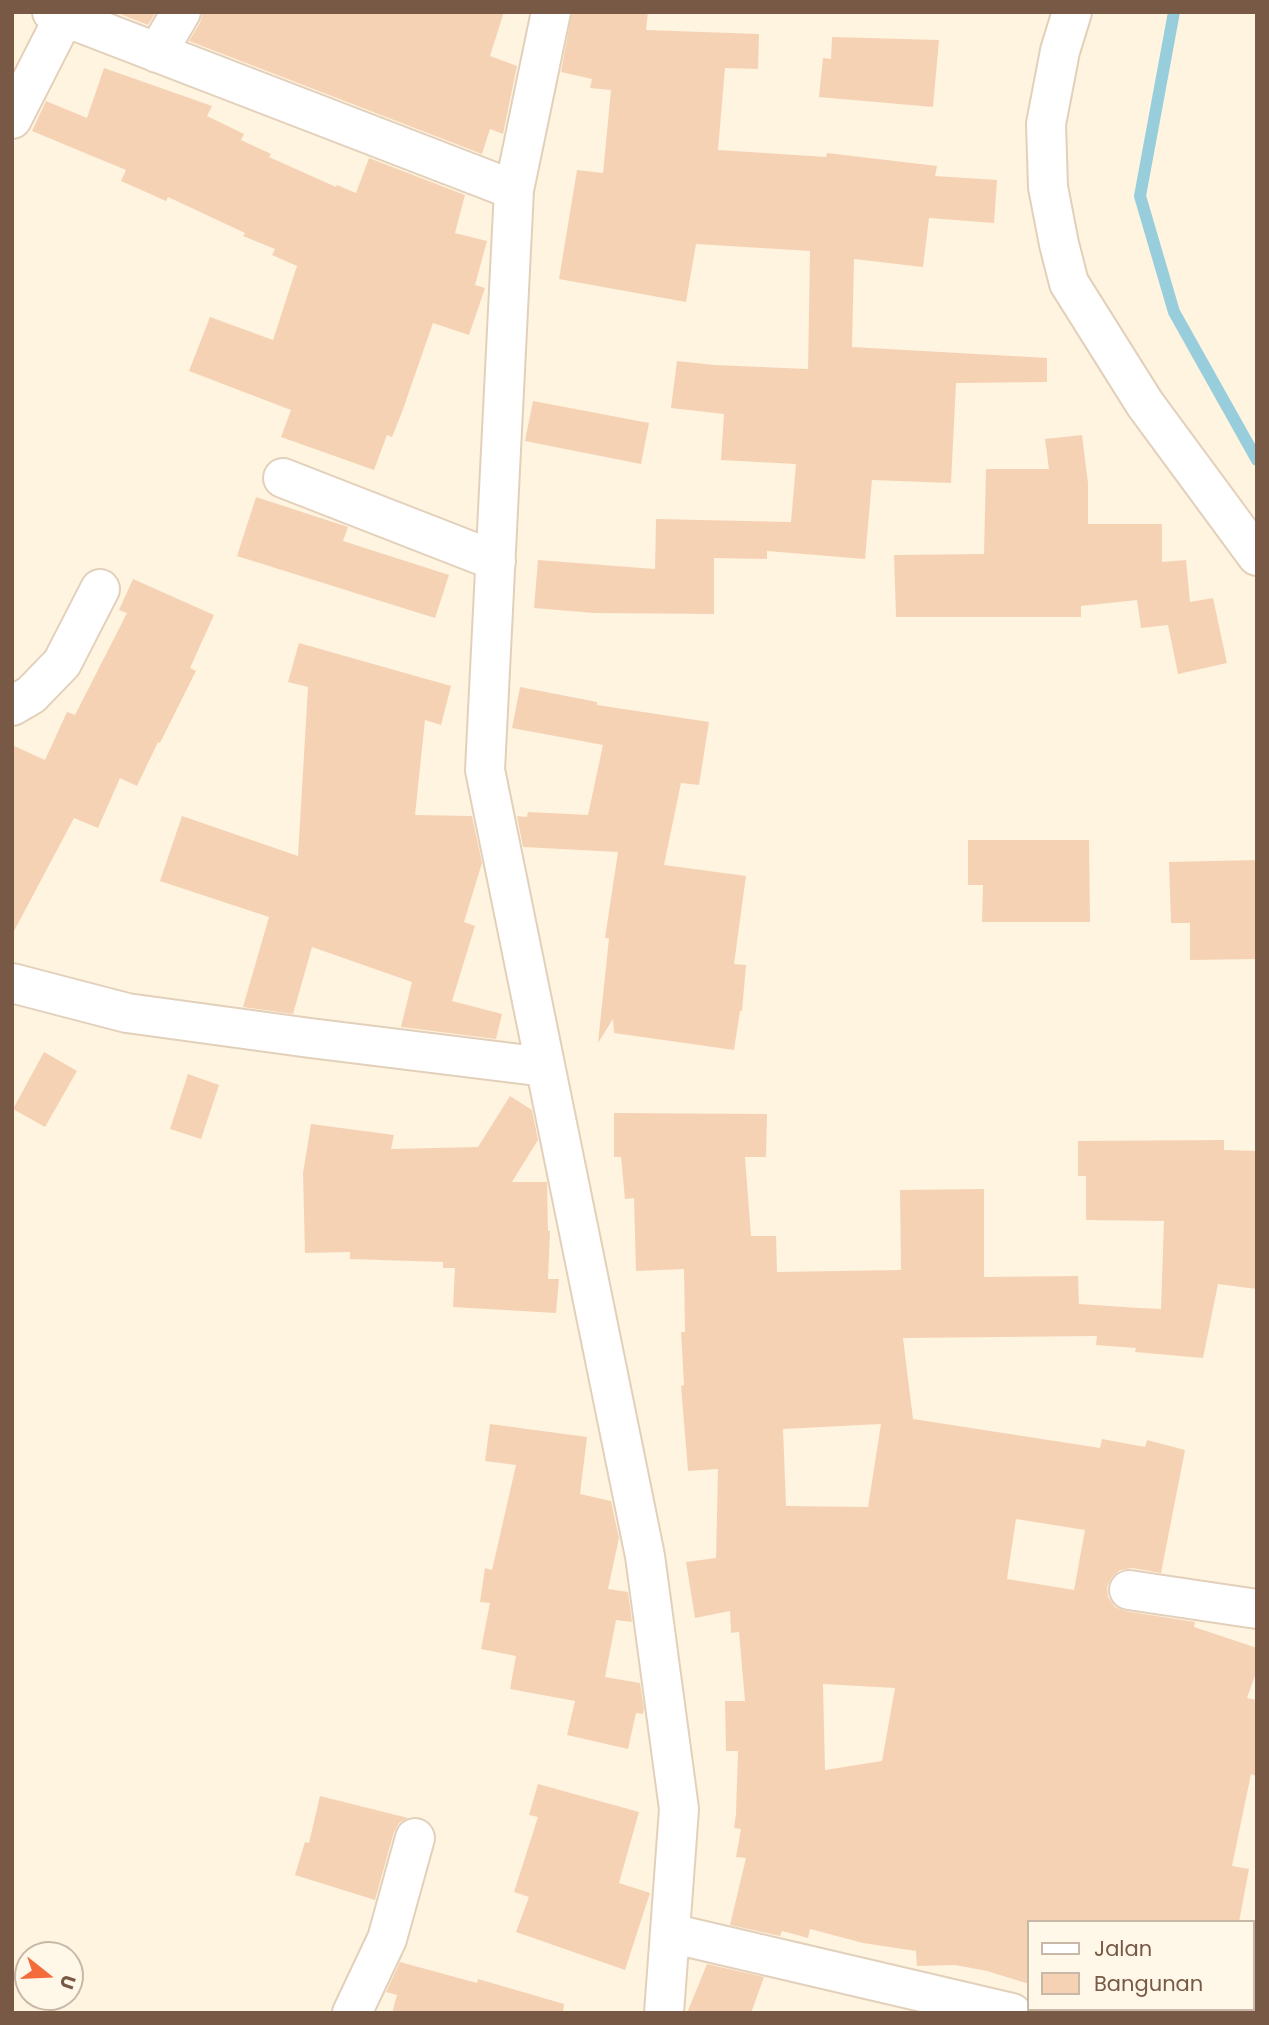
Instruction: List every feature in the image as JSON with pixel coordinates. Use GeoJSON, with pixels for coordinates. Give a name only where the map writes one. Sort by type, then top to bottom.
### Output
{"type":"FeatureCollection","features":[{"type":"Feature","properties":{"kind":"street"},"geometry":{"type":"LineString","coordinates":[[157,53],[181,12]]}},
{"type":"Feature","properties":{"kind":"street"},"geometry":{"type":"LineString","coordinates":[[551,12],[514,190],[485,770],[645,1556],[679,1809],[664,2013]]}},
{"type":"Feature","properties":{"kind":"street"},"geometry":{"type":"LineString","coordinates":[[1072,12],[1060,51],[1046,124],[1048,187],[1069,283],[1144,404],[1257,556]]}},
{"type":"Feature","properties":{"kind":"street"},"geometry":{"type":"LineString","coordinates":[[12,119],[58,15],[514,190]]}},
{"type":"Feature","properties":{"kind":"street"},"geometry":{"type":"LineString","coordinates":[[283,478],[496,561]]}},
{"type":"Feature","properties":{"kind":"street"},"geometry":{"type":"LineString","coordinates":[[12,706],[31,695],[62,663],[100,589]]}},
{"type":"Feature","properties":{"kind":"street"},"geometry":{"type":"LineString","coordinates":[[12,983],[127,1013],[545,1067]]}},
{"type":"Feature","properties":{"kind":"street"},"geometry":{"type":"LineString","coordinates":[[1129,1590],[1257,1609]]}},
{"type":"Feature","properties":{"kind":"street"},"geometry":{"type":"LineString","coordinates":[[352,2013],[387,1939],[415,1838]]}},
{"type":"Feature","properties":{"kind":"street"},"geometry":{"type":"LineString","coordinates":[[670,1933],[1012,2013]]}},
{"type":"Feature","properties":{"kind":"building"},"geometry":{"type":"Polygon","coordinates":[[[115,12],[156,12],[148,25],[115,12]]]}},
{"type":"Feature","properties":{"kind":"building"},"geometry":{"type":"Polygon","coordinates":[[[203,12],[504,12],[490,56],[517,66],[503,134],[490,129],[482,154],[189,41],[203,12]]]}},
{"type":"Feature","properties":{"kind":"building"},"geometry":{"type":"Polygon","coordinates":[[[572,12],[648,12],[646,30],[759,34],[758,69],[725,68],[718,150],[826,157],[827,153],[937,166],[935,176],[997,180],[994,223],[929,218],[923,267],[854,259],[852,347],[1047,358],[1047,382],[956,383],[951,483],[872,480],[865,559],[767,551],[767,559],[714,558],[714,614],[594,613],[534,608],[538,560],[655,569],[656,519],[791,522],[796,464],[721,460],[724,414],[671,408],[677,361],[808,369],[810,251],[696,244],[686,302],[559,279],[577,170],[603,173],[611,90],[590,88],[592,79],[561,72],[572,12]]]}},
{"type":"Feature","properties":{"kind":"building"},"geometry":{"type":"Polygon","coordinates":[[[832,37],[939,40],[933,107],[819,97],[823,58],[831,59],[832,37]]]}},
{"type":"Feature","properties":{"kind":"building"},"geometry":{"type":"Polygon","coordinates":[[[104,68],[212,106],[207,116],[244,134],[241,140],[271,154],[269,157],[336,187],[337,185],[356,193],[369,158],[465,195],[455,233],[487,241],[475,285],[485,288],[469,335],[433,323],[392,437],[387,435],[374,470],[281,437],[291,410],[189,371],[210,317],[273,340],[297,266],[272,255],[275,249],[243,236],[245,233],[168,197],[166,201],[121,181],[126,170],[32,131],[46,101],[87,118],[104,68]]]}},
{"type":"Feature","properties":{"kind":"building"},"geometry":{"type":"Polygon","coordinates":[[[533,401],[649,423],[641,464],[525,441],[533,401]]]}},
{"type":"Feature","properties":{"kind":"building"},"geometry":{"type":"Polygon","coordinates":[[[1082,435],[1088,483],[1088,524],[1162,524],[1162,562],[1186,560],[1190,602],[1213,598],[1227,663],[1178,674],[1168,625],[1141,628],[1137,600],[1081,606],[1081,617],[896,617],[894,555],[984,554],[986,469],[1049,469],[1045,439],[1082,435]]]}},
{"type":"Feature","properties":{"kind":"building"},"geometry":{"type":"Polygon","coordinates":[[[256,497],[348,527],[343,541],[449,575],[435,618],[237,556],[256,497]]]}},
{"type":"Feature","properties":{"kind":"building"},"geometry":{"type":"Polygon","coordinates":[[[133,579],[214,615],[190,668],[196,671],[137,786],[120,778],[98,828],[74,818],[12,935],[12,745],[45,760],[67,712],[75,715],[127,613],[119,610],[133,579]]]}},
{"type":"Feature","properties":{"kind":"building"},"geometry":{"type":"Polygon","coordinates":[[[299,643],[451,686],[441,725],[425,720],[415,815],[472,816],[482,863],[464,922],[475,926],[452,1001],[502,1014],[496,1039],[401,1027],[412,982],[312,947],[293,1014],[243,1007],[269,917],[160,881],[182,816],[298,856],[308,687],[288,682],[299,643]]]}},
{"type":"Feature","properties":{"kind":"building"},"geometry":{"type":"Polygon","coordinates":[[[520,687],[597,702],[597,705],[709,722],[699,785],[681,783],[664,865],[746,876],[734,964],[746,965],[742,1011],[734,1050],[614,1033],[613,1019],[598,1043],[609,938],[605,938],[618,852],[523,847],[517,816],[527,817],[528,812],[588,815],[603,745],[512,728],[520,687]]]}},
{"type":"Feature","properties":{"kind":"building"},"geometry":{"type":"Polygon","coordinates":[[[968,840],[1089,840],[1090,922],[982,922],[983,885],[968,885],[968,840]]]}},
{"type":"Feature","properties":{"kind":"building"},"geometry":{"type":"Polygon","coordinates":[[[1257,860],[1257,959],[1190,960],[1190,923],[1171,923],[1169,862],[1257,860]]]}},
{"type":"Feature","properties":{"kind":"building"},"geometry":{"type":"Polygon","coordinates":[[[44,1052],[77,1071],[45,1127],[13,1109],[44,1052]]]}},
{"type":"Feature","properties":{"kind":"building"},"geometry":{"type":"Polygon","coordinates":[[[188,1074],[219,1085],[201,1139],[170,1129],[188,1074]]]}},
{"type":"Feature","properties":{"kind":"building"},"geometry":{"type":"Polygon","coordinates":[[[510,1096],[532,1110],[538,1140],[512,1182],[547,1182],[550,1231],[548,1279],[559,1279],[556,1313],[453,1307],[455,1268],[443,1268],[443,1262],[350,1259],[350,1252],[305,1253],[303,1173],[311,1124],[394,1135],[391,1149],[478,1147],[510,1096]]]}},
{"type":"Feature","properties":{"kind":"building"},"geometry":{"type":"Polygon","coordinates":[[[614,1113],[767,1114],[766,1157],[745,1157],[751,1236],[776,1236],[777,1272],[901,1270],[900,1190],[984,1189],[984,1277],[1078,1276],[1079,1304],[1161,1309],[1164,1221],[1086,1220],[1086,1176],[1078,1176],[1078,1141],[1224,1140],[1224,1150],[1257,1151],[1257,1289],[1218,1284],[1203,1358],[1135,1352],[1136,1348],[1096,1345],[1097,1336],[903,1338],[913,1419],[1100,1448],[1102,1439],[1145,1447],[1147,1440],[1185,1450],[1161,1573],[1132,1568],[1120,1570],[1112,1577],[1107,1587],[1108,1597],[1115,1607],[1125,1611],[1195,1622],[1194,1627],[1257,1648],[1257,1670],[1247,1698],[1257,1700],[1257,1776],[1251,1774],[1232,1866],[1249,1869],[1239,1920],[1028,1920],[1028,1984],[987,1971],[955,1965],[917,1966],[916,1951],[863,1943],[810,1929],[808,1938],[782,1931],[780,1936],[730,1925],[746,1858],[736,1857],[741,1829],[734,1828],[738,1751],[726,1751],[725,1701],[745,1701],[739,1632],[731,1633],[730,1611],[695,1618],[686,1562],[716,1558],[718,1469],[688,1471],[681,1386],[684,1385],[681,1332],[685,1332],[684,1269],[636,1271],[634,1198],[625,1199],[621,1157],[614,1157],[614,1113]],[[881,1424],[783,1429],[786,1506],[868,1507],[881,1424]],[[1016,1519],[1007,1579],[1074,1590],[1085,1530],[1016,1519]],[[823,1684],[825,1770],[882,1761],[895,1688],[823,1684]]]}},
{"type":"Feature","properties":{"kind":"building"},"geometry":{"type":"Polygon","coordinates":[[[490,1424],[587,1437],[580,1494],[611,1501],[619,1538],[608,1589],[628,1592],[632,1622],[616,1620],[605,1677],[640,1683],[644,1709],[643,1714],[636,1713],[628,1749],[567,1735],[575,1701],[510,1689],[516,1656],[481,1649],[490,1603],[480,1602],[485,1568],[492,1570],[516,1465],[485,1461],[490,1424]]]}},
{"type":"Feature","properties":{"kind":"building"},"geometry":{"type":"Polygon","coordinates":[[[538,1784],[639,1812],[619,1883],[650,1893],[625,1970],[516,1932],[529,1897],[514,1892],[538,1817],[529,1815],[538,1784]]]}},
{"type":"Feature","properties":{"kind":"building"},"geometry":{"type":"Polygon","coordinates":[[[320,1796],[408,1818],[399,1823],[394,1832],[375,1900],[295,1875],[305,1842],[309,1843],[320,1796]]]}},
{"type":"Feature","properties":{"kind":"building"},"geometry":{"type":"Polygon","coordinates":[[[400,1962],[477,1983],[478,1979],[564,2004],[563,2013],[392,2013],[397,1995],[386,1992],[400,1962]]]}},
{"type":"Feature","properties":{"kind":"building"},"geometry":{"type":"Polygon","coordinates":[[[707,1964],[764,1977],[751,2013],[687,2013],[707,1964]]]}},
{"type":"Feature","properties":{"kind":"waterway"},"geometry":{"type":"LineString","coordinates":[[1174,12],[1140,196],[1174,312],[1257,460]]}}]}
